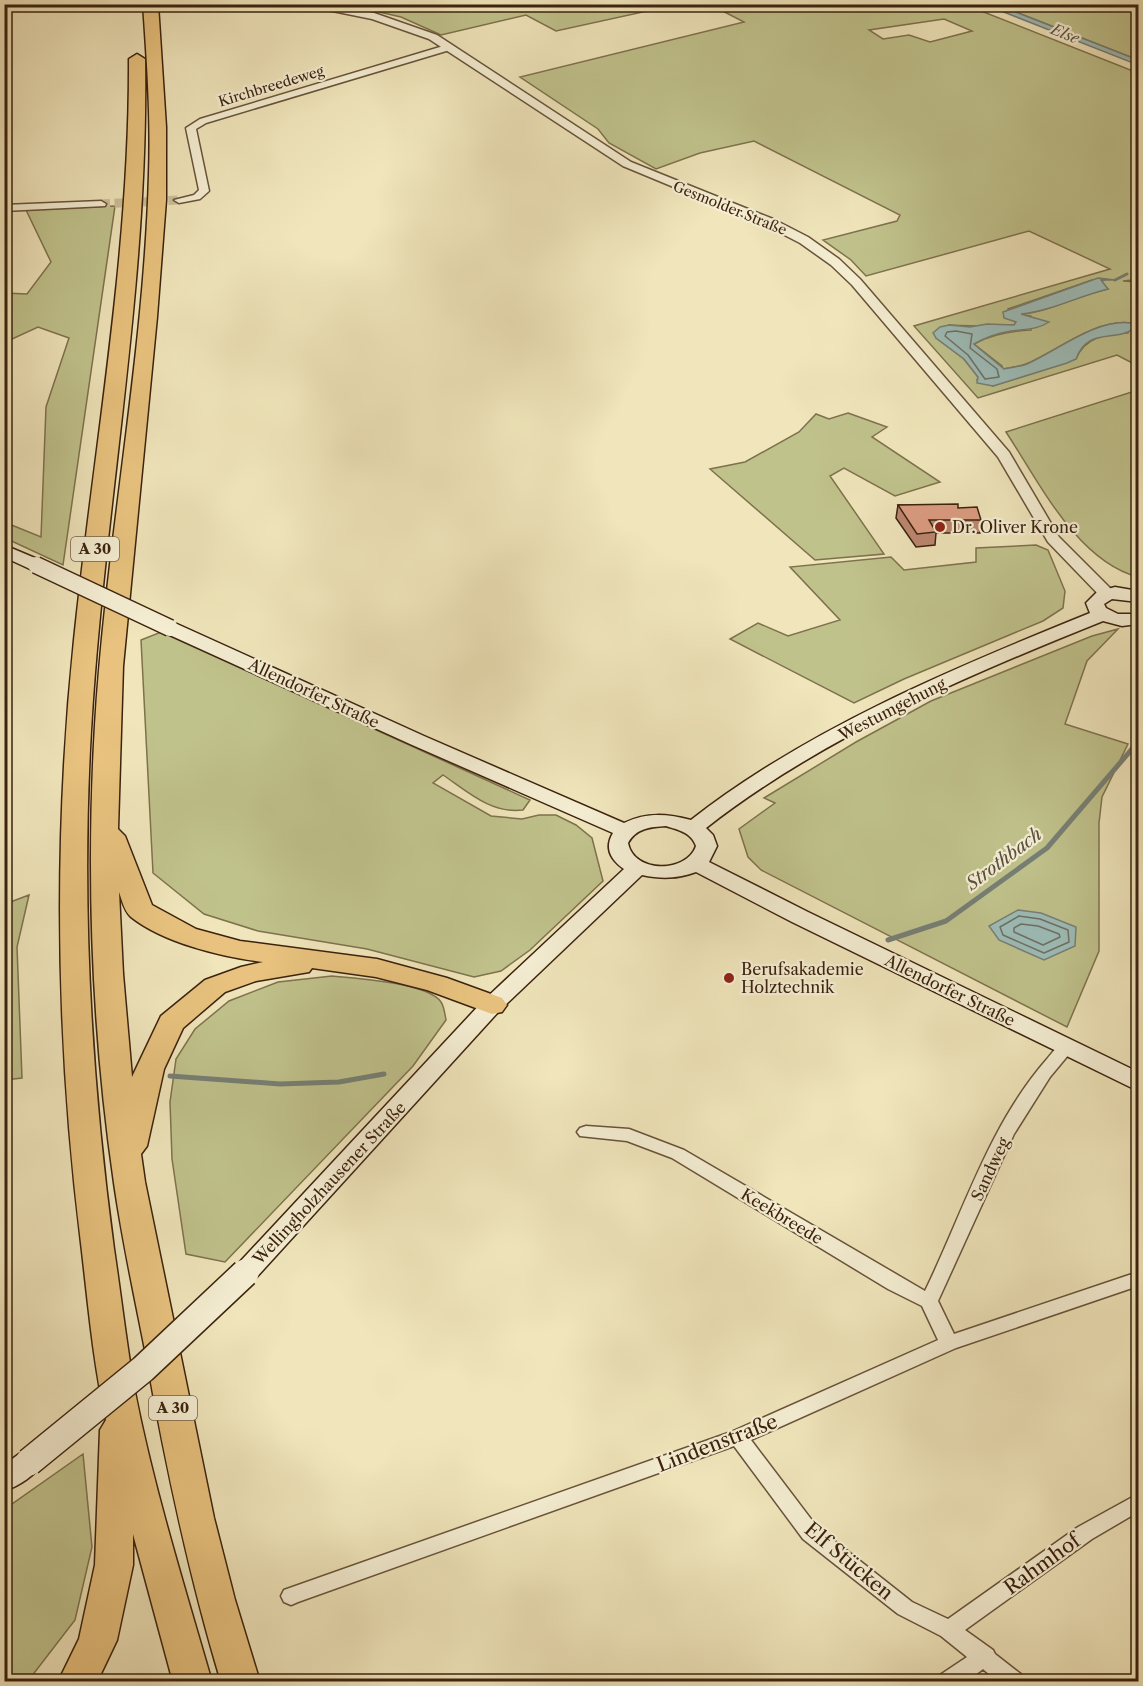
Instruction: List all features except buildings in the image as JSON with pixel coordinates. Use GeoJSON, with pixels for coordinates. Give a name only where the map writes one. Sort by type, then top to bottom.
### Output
{"type":"FeatureCollection","features":[{"type":"Feature","properties":{"kind":"highway","name":"A 30"},"geometry":{"type":"LineString","coordinates":[[132,4],[138,97],[136,206],[123,338],[89,607],[78,733],[73,849],[81,1096],[96,1237],[119,1399],[193,1682]]}},
{"type":"Feature","properties":{"kind":"highway","name":"A 30"},"geometry":{"type":"LineString","coordinates":[[150,4],[157,97],[158,196],[147,328],[111,665],[104,815],[114,1065],[126,1164],[189,1492],[230,1649],[241,1682]]}},
{"type":"Feature","properties":{"kind":"highway"},"geometry":{"type":"LineString","coordinates":[[104,815],[140,910],[186,935],[238,950],[387,971],[437,984],[492,1005]]}},
{"type":"Feature","properties":{"kind":"highway"},"geometry":{"type":"LineString","coordinates":[[126,1164],[148,1069],[171,1023],[215,986],[251,973],[326,962]]}},
{"type":"Feature","properties":{"kind":"highway"},"geometry":{"type":"LineString","coordinates":[[77,1682],[98,1640],[114,1564],[119,1399]]}},
{"type":"Feature","properties":{"kind":"main road","name":"Allendorfer Straße"},"geometry":{"type":"LineString","coordinates":[[4,550],[417,740],[626,831]]}},
{"type":"Feature","properties":{"kind":"main road"},"geometry":{"type":"LineString","coordinates":[[1138,597],[1123,593],[1107,594],[1101,596],[1095,603],[1098,611],[1103,615],[1118,620],[1138,619]]}},
{"type":"Feature","properties":{"kind":"main road","name":"Westumgehung"},"geometry":{"type":"LineString","coordinates":[[694,828],[777,771],[848,729],[944,682],[1103,615]]}},
{"type":"Feature","properties":{"kind":"main road"},"geometry":{"type":"LineString","coordinates":[[651,821],[674,821],[694,828],[707,842],[704,857],[697,864],[676,872],[650,872],[638,868],[629,863],[619,850],[620,837],[637,824],[651,821]]}},
{"type":"Feature","properties":{"kind":"main road","name":"Allendorfer Straße"},"geometry":{"type":"LineString","coordinates":[[697,864],[1138,1081]]}},
{"type":"Feature","properties":{"kind":"main road","name":"Wellingholzhausener Straße"},"geometry":{"type":"LineString","coordinates":[[4,1480],[143,1369],[245,1273],[492,1005],[638,868]]}},
{"type":"Feature","properties":{"kind":"street","name":"Gesmolder Straße"},"geometry":{"type":"LineString","coordinates":[[303,4],[390,20],[433,37],[627,164],[769,222],[804,240],[835,261],[856,282],[982,428],[1004,455],[1053,540],[1107,594]]}},
{"type":"Feature","properties":{"kind":"street","name":"Kirchbreedeweg"},"geometry":{"type":"LineString","coordinates":[[179,200],[197,197],[204,191],[191,128],[203,121],[450,47]]}},
{"type":"Feature","properties":{"kind":"street"},"geometry":{"type":"LineString","coordinates":[[4,208],[101,204]]}},
{"type":"Feature","properties":{"kind":"street","name":"Sandweg"},"geometry":{"type":"LineString","coordinates":[[929,1301],[950,1260],[994,1156],[1045,1069],[1066,1047]]}},
{"type":"Feature","properties":{"kind":"street","name":"Keekbreede"},"geometry":{"type":"LineString","coordinates":[[586,1132],[629,1136],[678,1154],[896,1284],[929,1301]]}},
{"type":"Feature","properties":{"kind":"street","name":"Lindenstraße"},"geometry":{"type":"LineString","coordinates":[[291,1596],[738,1437],[949,1343],[1138,1279]]}},
{"type":"Feature","properties":{"kind":"street"},"geometry":{"type":"LineString","coordinates":[[929,1301],[949,1343]]}},
{"type":"Feature","properties":{"kind":"street","name":"Elf Stücken"},"geometry":{"type":"LineString","coordinates":[[738,1437],[810,1533],[905,1608],[949,1630],[985,1656],[1014,1682]]}},
{"type":"Feature","properties":{"kind":"street","name":"Rahmhof"},"geometry":{"type":"LineString","coordinates":[[949,1630],[1085,1533],[1138,1502]]}},
{"type":"Feature","properties":{"kind":"street"},"geometry":{"type":"LineString","coordinates":[[948,1682],[985,1656]]}},
{"type":"Feature","properties":{"kind":"green space"},"geometry":{"type":"Polygon","coordinates":[[[367,4],[675,5],[556,31],[526,15],[441,35],[401,17],[361,8],[367,4]]]}},
{"type":"Feature","properties":{"kind":"green space"},"geometry":{"type":"Polygon","coordinates":[[[709,4],[966,5],[1138,73],[1138,276],[1134,273],[1132,280],[1123,281],[1138,282],[1138,366],[1117,355],[978,398],[914,326],[1110,269],[1029,231],[866,276],[851,260],[823,240],[897,221],[900,215],[754,141],[700,153],[656,169],[609,143],[598,129],[520,77],[744,22],[709,4]],[[944,19],[869,30],[883,39],[909,35],[930,42],[972,31],[944,19]],[[1106,279],[1092,280],[1008,309],[1016,322],[1014,325],[949,325],[936,338],[964,359],[978,377],[977,380],[993,386],[1076,359],[1090,341],[1104,335],[1128,333],[1131,323],[1104,325],[1026,364],[1003,369],[974,344],[1001,334],[1031,330],[1031,316],[1021,314],[1043,310],[1108,289],[1100,282],[1106,279]]]}},
{"type":"Feature","properties":{"kind":"green space"},"geometry":{"type":"Polygon","coordinates":[[[998,5],[1138,5],[1138,60],[998,5]]]}},
{"type":"Feature","properties":{"kind":"green space"},"geometry":{"type":"Polygon","coordinates":[[[115,206],[63,565],[5,538],[4,522],[41,537],[46,407],[69,338],[38,327],[10,340],[5,339],[5,293],[27,294],[51,262],[26,210],[115,206]]]}},
{"type":"Feature","properties":{"kind":"green space"},"geometry":{"type":"Polygon","coordinates":[[[1138,390],[1138,577],[1116,568],[1096,555],[1078,537],[1046,496],[1006,432],[1138,390]]]}},
{"type":"Feature","properties":{"kind":"green space"},"geometry":{"type":"Polygon","coordinates":[[[848,413],[887,427],[872,437],[940,482],[895,496],[844,468],[830,476],[884,554],[815,560],[710,469],[745,462],[799,432],[816,414],[829,419],[848,413]]]}},
{"type":"Feature","properties":{"kind":"green space"},"geometry":{"type":"Polygon","coordinates":[[[1036,545],[1048,550],[1065,591],[1063,608],[1043,621],[904,679],[854,703],[730,639],[758,623],[788,636],[840,620],[790,567],[891,557],[904,570],[976,562],[976,548],[1036,545]]]}},
{"type":"Feature","properties":{"kind":"green space"},"geometry":{"type":"Polygon","coordinates":[[[1118,629],[1087,661],[1065,724],[1128,744],[1102,797],[1099,823],[1099,951],[1067,1027],[761,870],[748,857],[739,829],[775,803],[764,798],[856,742],[931,701],[1092,636],[1118,629]]]}},
{"type":"Feature","properties":{"kind":"green space"},"geometry":{"type":"Polygon","coordinates":[[[161,632],[530,800],[523,810],[501,809],[471,795],[443,775],[433,783],[491,816],[522,819],[539,815],[556,815],[576,825],[592,838],[603,881],[530,950],[501,971],[474,977],[367,949],[258,931],[204,914],[153,873],[141,640],[161,632]]]}},
{"type":"Feature","properties":{"kind":"green space"},"geometry":{"type":"Polygon","coordinates":[[[29,895],[17,947],[22,1078],[5,1080],[5,904],[29,895]]]}},
{"type":"Feature","properties":{"kind":"green space"},"geometry":{"type":"Polygon","coordinates":[[[332,976],[390,983],[422,990],[441,1002],[446,1020],[413,1066],[225,1262],[186,1254],[172,1159],[170,1102],[176,1059],[195,1029],[229,1001],[278,982],[332,976]]]}},
{"type":"Feature","properties":{"kind":"green space"},"geometry":{"type":"Polygon","coordinates":[[[83,1454],[92,1547],[75,1620],[28,1681],[5,1681],[5,1509],[83,1454]]]}},
{"type":"Feature","properties":{"kind":"water","name":"Else"},"geometry":{"type":"Polygon","coordinates":[[[986,5],[998,5],[1138,60],[1138,65],[986,5]]]}},
{"type":"Feature","properties":{"kind":"water"},"geometry":{"type":"Polygon","coordinates":[[[1098,278],[1115,280],[1101,280],[1108,289],[1043,310],[1021,314],[1049,322],[1044,325],[997,334],[974,344],[1004,369],[1027,364],[1105,325],[1131,323],[1134,328],[1119,335],[1088,342],[1076,359],[1067,363],[993,386],[977,383],[978,377],[964,359],[936,338],[933,333],[940,327],[949,325],[970,327],[987,324],[1014,325],[1016,322],[1004,318],[1003,312],[1098,278]]]}},
{"type":"Feature","properties":{"kind":"water"},"geometry":{"type":"Polygon","coordinates":[[[1018,910],[1041,913],[1076,927],[1075,946],[1044,960],[999,940],[989,926],[1018,910]]]}},
{"type":"Feature","properties":{"kind":"waterway"},"geometry":{"type":"LineString","coordinates":[[1115,280],[1127,274]]}},
{"type":"Feature","properties":{"kind":"waterway","name":"Strothbach"},"geometry":{"type":"LineString","coordinates":[[888,940],[946,921],[1047,848],[1138,742]]}},
{"type":"Feature","properties":{"kind":"waterway"},"geometry":{"type":"LineString","coordinates":[[170,1076],[280,1084],[339,1082],[384,1074]]}},
{"type":"Feature","properties":{"kind":"tunnel"},"geometry":{"type":"LineString","coordinates":[[101,204],[179,200]]}},
{"type":"Feature","properties":{"kind":"place","name":"Dr. Oliver Krone"},"geometry":{"type":"Point","coordinates":[940,527]}},
{"type":"Feature","properties":{"kind":"place","name":"Berufsakademie Holztechnik"},"geometry":{"type":"Point","coordinates":[729,978]}}]}
